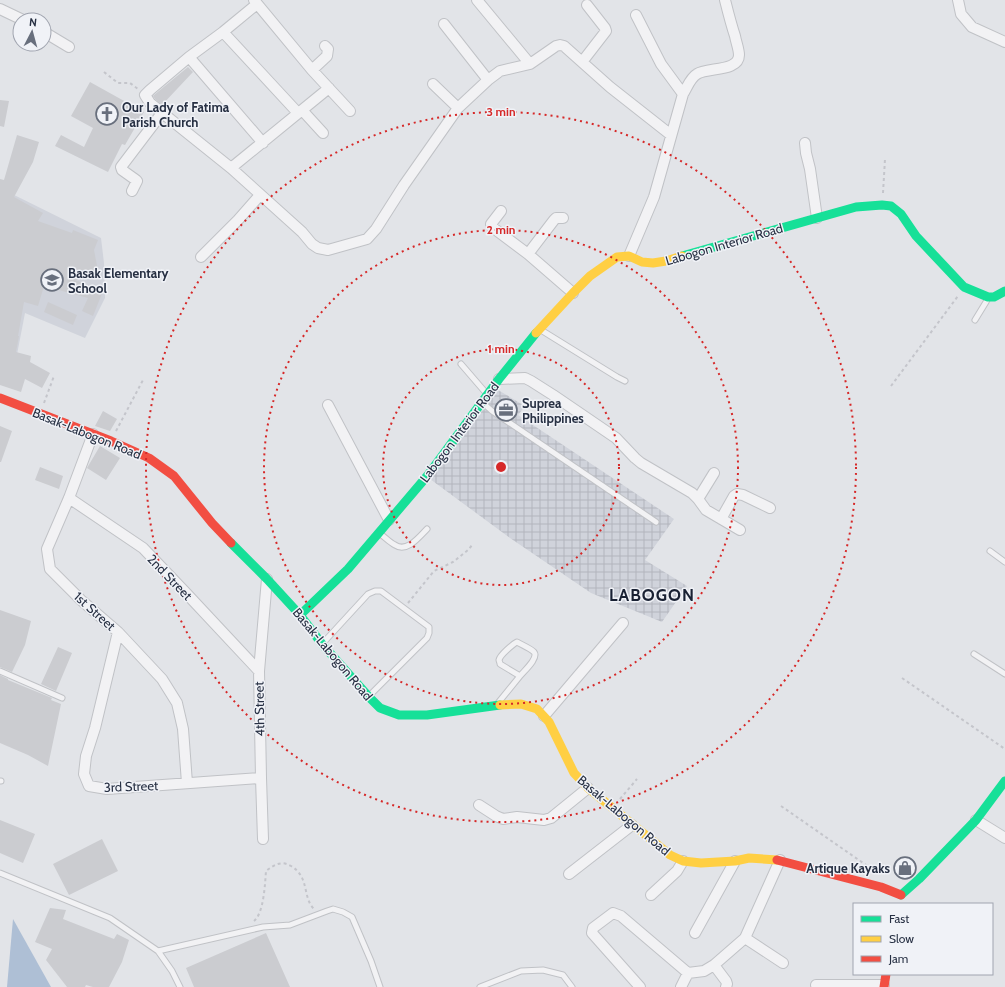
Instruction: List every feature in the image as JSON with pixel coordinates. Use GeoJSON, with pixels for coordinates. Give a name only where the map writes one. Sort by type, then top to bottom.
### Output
{"type":"FeatureCollection","features":[{"type":"Feature","properties":{"kind":"street"},"geometry":{"type":"LineString","coordinates":[[477,0],[530,64]]}},
{"type":"Feature","properties":{"kind":"street"},"geometry":{"type":"LineString","coordinates":[[629,256],[654,197],[683,94],[690,81],[696,74],[703,71],[721,69],[736,63],[738,60],[739,55],[737,44],[725,0]]}},
{"type":"Feature","properties":{"kind":"street"},"geometry":{"type":"LineString","coordinates":[[958,0],[961,14],[972,27],[1005,42]]}},
{"type":"Feature","properties":{"kind":"street"},"geometry":{"type":"LineString","coordinates":[[350,111],[312,70],[256,2],[223,32],[189,57],[145,95],[150,103],[231,168],[302,232],[312,244],[318,248],[328,250],[367,239],[376,229],[404,185],[458,108],[488,80],[500,71],[530,64],[556,46],[564,46],[610,87],[671,135]]}},
{"type":"Feature","properties":{"kind":"street"},"geometry":{"type":"LineString","coordinates":[[582,62],[606,31],[587,5]]}},
{"type":"Feature","properties":{"kind":"street"},"geometry":{"type":"LineString","coordinates":[[0,9],[12,15]]}},
{"type":"Feature","properties":{"kind":"street"},"geometry":{"type":"LineString","coordinates":[[636,15],[661,64],[683,94]]}},
{"type":"Feature","properties":{"kind":"street"},"geometry":{"type":"LineString","coordinates":[[444,24],[488,80]]}},
{"type":"Feature","properties":{"kind":"street"},"geometry":{"type":"LineString","coordinates":[[223,32],[300,112],[323,133]]}},
{"type":"Feature","properties":{"kind":"street"},"geometry":{"type":"LineString","coordinates":[[52,37],[69,47]]}},
{"type":"Feature","properties":{"kind":"street"},"geometry":{"type":"LineString","coordinates":[[312,70],[327,56],[328,49],[325,46]]}},
{"type":"Feature","properties":{"kind":"street"},"geometry":{"type":"LineString","coordinates":[[189,57],[263,143]]}},
{"type":"Feature","properties":{"kind":"street"},"geometry":{"type":"LineString","coordinates":[[433,84],[458,108]]}},
{"type":"Feature","properties":{"kind":"street"},"geometry":{"type":"LineString","coordinates":[[231,168],[329,88]]}},
{"type":"Feature","properties":{"kind":"street"},"geometry":{"type":"LineString","coordinates":[[132,191],[137,182],[122,170],[121,167],[162,113]]}},
{"type":"Feature","properties":{"kind":"street"},"geometry":{"type":"LineString","coordinates":[[805,144],[817,218]]}},
{"type":"Feature","properties":{"kind":"street"},"geometry":{"type":"LineString","coordinates":[[201,257],[238,220],[260,195]]}},
{"type":"Feature","properties":{"kind":"street"},"geometry":{"type":"LineString","coordinates":[[882,204],[890,206],[901,214],[916,236],[964,287],[988,297],[994,297],[1005,291]]}},
{"type":"Feature","properties":{"kind":"street","name":"Labogon Interior Road"},"geometry":{"type":"LineString","coordinates":[[300,615],[348,569],[379,533],[428,475],[499,379],[540,329],[590,276],[617,257],[629,256],[642,262],[653,263],[666,261],[856,207],[882,204]]}},
{"type":"Feature","properties":{"kind":"street"},"geometry":{"type":"LineString","coordinates":[[501,211],[492,224],[492,227],[528,254],[573,293]]}},
{"type":"Feature","properties":{"kind":"street"},"geometry":{"type":"LineString","coordinates":[[528,254],[554,220],[556,218],[563,218]]}},
{"type":"Feature","properties":{"kind":"street"},"geometry":{"type":"LineString","coordinates":[[499,379],[525,378],[531,381],[616,438],[641,463],[692,493],[706,510],[740,530]]}},
{"type":"Feature","properties":{"kind":"street","name":"Basak-Labogon Road"},"geometry":{"type":"LineString","coordinates":[[0,398],[94,434],[149,458],[174,476],[212,522],[300,615],[322,644],[380,708],[399,715],[427,716],[506,704],[521,704],[537,709],[549,722],[574,773],[588,788],[670,855],[683,861],[701,863],[735,861],[749,858],[780,860],[881,887],[900,900]]}},
{"type":"Feature","properties":{"kind":"street"},"geometry":{"type":"LineString","coordinates":[[328,405],[389,520]]}},
{"type":"Feature","properties":{"kind":"street","name":"1st Street"},"geometry":{"type":"LineString","coordinates":[[94,434],[47,549],[50,569],[81,600],[118,632],[162,679],[177,703],[183,729],[186,783]]}},
{"type":"Feature","properties":{"kind":"street"},"geometry":{"type":"LineString","coordinates":[[698,499],[714,472]]}},
{"type":"Feature","properties":{"kind":"street"},"geometry":{"type":"LineString","coordinates":[[721,519],[734,496],[737,494],[743,495],[770,508]]}},
{"type":"Feature","properties":{"kind":"street","name":"2nd Street"},"geometry":{"type":"LineString","coordinates":[[69,498],[143,548],[259,671]]}},
{"type":"Feature","properties":{"kind":"street","name":"4th Street"},"geometry":{"type":"LineString","coordinates":[[263,839],[259,671],[267,579]]}},
{"type":"Feature","properties":{"kind":"street"},"geometry":{"type":"LineString","coordinates":[[544,716],[624,623]]}},
{"type":"Feature","properties":{"kind":"street","name":"3rd Street"},"geometry":{"type":"LineString","coordinates":[[118,632],[95,728],[86,756],[84,774],[89,786],[107,789],[261,778]]}},
{"type":"Feature","properties":{"kind":"street"},"geometry":{"type":"LineString","coordinates":[[900,900],[976,820],[1005,781]]}},
{"type":"Feature","properties":{"kind":"street"},"geometry":{"type":"LineString","coordinates":[[479,805],[503,819],[517,817],[544,820],[551,818],[588,788]]}},
{"type":"Feature","properties":{"kind":"street"},"geometry":{"type":"LineString","coordinates":[[976,820],[1005,838]]}},
{"type":"Feature","properties":{"kind":"street"},"geometry":{"type":"LineString","coordinates":[[569,874],[632,825]]}},
{"type":"Feature","properties":{"kind":"street"},"geometry":{"type":"LineString","coordinates":[[640,987],[592,933],[592,928],[613,913],[621,916],[688,973],[704,971],[714,965],[745,938],[780,860]]}},
{"type":"Feature","properties":{"kind":"street"},"geometry":{"type":"LineString","coordinates":[[651,894],[677,871],[683,861]]}},
{"type":"Feature","properties":{"kind":"street"},"geometry":{"type":"LineString","coordinates":[[696,933],[735,861]]}},
{"type":"Feature","properties":{"kind":"street"},"geometry":{"type":"LineString","coordinates":[[745,938],[783,963]]}},
{"type":"Feature","properties":{"kind":"street"},"geometry":{"type":"LineString","coordinates":[[714,965],[726,981],[726,987]]}},
{"type":"Feature","properties":{"kind":"street"},"geometry":{"type":"LineString","coordinates":[[681,987],[688,973]]}},
{"type":"Feature","properties":{"kind":"street"},"geometry":{"type":"LineString","coordinates":[[816,985],[884,986],[886,975]]}},
{"type":"Feature","properties":{"kind":"lane"},"geometry":{"type":"LineString","coordinates":[[975,320],[988,297]]}},
{"type":"Feature","properties":{"kind":"lane"},"geometry":{"type":"LineString","coordinates":[[540,329],[616,377],[625,381]]}},
{"type":"Feature","properties":{"kind":"lane"},"geometry":{"type":"LineString","coordinates":[[461,364],[479,384],[482,390],[488,395]]}},
{"type":"Feature","properties":{"kind":"lane"},"geometry":{"type":"LineString","coordinates":[[482,403],[656,522]]}},
{"type":"Feature","properties":{"kind":"lane"},"geometry":{"type":"LineString","coordinates":[[379,533],[396,546],[403,547],[411,545],[426,529]]}},
{"type":"Feature","properties":{"kind":"lane"},"geometry":{"type":"LineString","coordinates":[[990,551],[1005,562]]}},
{"type":"Feature","properties":{"kind":"lane"},"geometry":{"type":"LineString","coordinates":[[322,644],[368,594],[375,591],[381,591],[429,628],[430,633],[427,638],[369,697]]}},
{"type":"Feature","properties":{"kind":"lane"},"geometry":{"type":"LineString","coordinates":[[497,705],[536,657],[534,652],[517,642],[513,643],[499,659],[500,664],[520,676]]}},
{"type":"Feature","properties":{"kind":"lane"},"geometry":{"type":"LineString","coordinates":[[974,654],[1005,674]]}},
{"type":"Feature","properties":{"kind":"lane"},"geometry":{"type":"LineString","coordinates":[[0,671],[62,698]]}},
{"type":"Feature","properties":{"kind":"lane"},"geometry":{"type":"LineString","coordinates":[[0,873],[110,918],[158,951],[172,971],[180,987]]}},
{"type":"Feature","properties":{"kind":"lane"},"geometry":{"type":"LineString","coordinates":[[158,951],[262,927],[290,925],[333,909],[352,917],[371,961],[380,987]]}},
{"type":"Feature","properties":{"kind":"lane"},"geometry":{"type":"LineString","coordinates":[[480,987],[521,971],[544,970],[563,975],[572,987]]}},
{"type":"Feature","properties":{"kind":"path"},"geometry":{"type":"LineString","coordinates":[[104,72],[118,82],[130,83],[145,95]]}},
{"type":"Feature","properties":{"kind":"path"},"geometry":{"type":"LineString","coordinates":[[882,204],[885,159]]}},
{"type":"Feature","properties":{"kind":"path"},"geometry":{"type":"LineString","coordinates":[[891,386],[964,287]]}},
{"type":"Feature","properties":{"kind":"path"},"geometry":{"type":"LineString","coordinates":[[40,413],[54,376]]}},
{"type":"Feature","properties":{"kind":"path"},"geometry":{"type":"LineString","coordinates":[[110,441],[143,380]]}},
{"type":"Feature","properties":{"kind":"path"},"geometry":{"type":"LineString","coordinates":[[404,608],[434,572],[453,562],[473,544]]}},
{"type":"Feature","properties":{"kind":"path"},"geometry":{"type":"LineString","coordinates":[[902,678],[1005,749]]}},
{"type":"Feature","properties":{"kind":"path"},"geometry":{"type":"LineString","coordinates":[[612,808],[637,779]]}},
{"type":"Feature","properties":{"kind":"path"},"geometry":{"type":"LineString","coordinates":[[780,806],[883,877]]}},
{"type":"Feature","properties":{"kind":"path"},"geometry":{"type":"LineString","coordinates":[[249,930],[252,923],[257,918],[263,901],[266,871],[276,864],[286,863],[300,873],[309,902],[312,908],[320,913]]}},
{"type":"Feature","properties":{"kind":"shaded area","name":"Basak Elementary School"},"geometry":{"type":"Polygon","coordinates":[[[0,188],[101,238],[104,263],[105,298],[85,338],[25,313],[14,370],[0,188]]]}},
{"type":"Feature","properties":{"kind":"shaded area"},"geometry":{"type":"Polygon","coordinates":[[[498,390],[525,406],[518,415],[674,519],[645,560],[687,586],[662,622],[591,593],[510,538],[430,479],[498,390]]]}},
{"type":"Feature","properties":{"kind":"water"},"geometry":{"type":"Polygon","coordinates":[[[13,919],[51,987],[7,987],[13,919]]]}},
{"type":"Feature","properties":{"kind":"building"},"geometry":{"type":"Polygon","coordinates":[[[188,67],[193,72],[162,105],[153,96],[188,67]]]}},
{"type":"Feature","properties":{"kind":"building","name":"Our Lady of Fatima Parish Church"},"geometry":{"type":"Polygon","coordinates":[[[90,82],[144,112],[125,145],[122,144],[108,172],[55,146],[61,135],[84,147],[93,128],[71,116],[90,82]]]}},
{"type":"Feature","properties":{"kind":"building"},"geometry":{"type":"Polygon","coordinates":[[[0,100],[9,101],[4,127],[0,126],[0,100]]]}},
{"type":"Feature","properties":{"kind":"building","name":"Basak Elementary School"},"geometry":{"type":"Polygon","coordinates":[[[17,135],[39,142],[33,162],[14,197],[43,213],[38,221],[72,233],[73,230],[98,240],[94,250],[99,276],[75,280],[103,291],[93,316],[82,311],[88,298],[44,286],[38,306],[24,302],[16,352],[31,356],[30,362],[50,373],[42,388],[25,379],[21,392],[0,385],[0,179],[4,180],[17,135]]]}},
{"type":"Feature","properties":{"kind":"building"},"geometry":{"type":"Polygon","coordinates":[[[48,302],[77,315],[73,325],[44,312],[48,302]]]}},
{"type":"Feature","properties":{"kind":"building"},"geometry":{"type":"Polygon","coordinates":[[[103,411],[117,419],[110,431],[95,426],[103,411]]]}},
{"type":"Feature","properties":{"kind":"building"},"geometry":{"type":"Polygon","coordinates":[[[0,426],[12,431],[1,462],[0,462],[0,426]]]}},
{"type":"Feature","properties":{"kind":"building"},"geometry":{"type":"Polygon","coordinates":[[[100,446],[120,458],[106,480],[87,468],[100,446]]]}},
{"type":"Feature","properties":{"kind":"building"},"geometry":{"type":"Polygon","coordinates":[[[40,467],[63,476],[59,489],[35,480],[40,467]]]}},
{"type":"Feature","properties":{"kind":"building"},"geometry":{"type":"Polygon","coordinates":[[[0,610],[31,621],[25,645],[12,672],[0,667],[0,610]]]}},
{"type":"Feature","properties":{"kind":"building"},"geometry":{"type":"Polygon","coordinates":[[[58,647],[72,653],[56,691],[41,684],[58,647]]]}},
{"type":"Feature","properties":{"kind":"building"},"geometry":{"type":"Polygon","coordinates":[[[0,675],[8,680],[52,698],[51,700],[61,704],[48,766],[28,755],[0,743],[0,675]]]}},
{"type":"Feature","properties":{"kind":"building"},"geometry":{"type":"Polygon","coordinates":[[[0,820],[35,834],[23,863],[0,853],[0,820]]]}},
{"type":"Feature","properties":{"kind":"building"},"geometry":{"type":"Polygon","coordinates":[[[102,839],[118,871],[69,895],[53,864],[102,839]]]}},
{"type":"Feature","properties":{"kind":"building"},"geometry":{"type":"Polygon","coordinates":[[[50,908],[66,910],[63,919],[114,939],[117,934],[129,940],[122,962],[109,987],[93,987],[86,985],[85,987],[67,987],[46,960],[52,949],[35,942],[50,908]]]}},
{"type":"Feature","properties":{"kind":"building"},"geometry":{"type":"Polygon","coordinates":[[[266,933],[290,987],[194,987],[186,968],[266,933]]]}},
{"type":"Feature","properties":{"kind":"traffic: fast"},"geometry":{"type":"LineString","coordinates":[[682,256],[856,207],[882,205],[891,206],[901,214],[916,236],[964,287],[988,297],[994,297],[1005,291]]}},
{"type":"Feature","properties":{"kind":"traffic: fast"},"geometry":{"type":"LineString","coordinates":[[300,615],[348,569],[428,475],[499,379],[536,333]]}},
{"type":"Feature","properties":{"kind":"traffic: fast"},"geometry":{"type":"LineString","coordinates":[[231,543],[300,615],[322,644],[380,708],[399,715],[427,715],[500,705]]}},
{"type":"Feature","properties":{"kind":"traffic: fast"},"geometry":{"type":"LineString","coordinates":[[901,895],[919,879],[976,820],[1005,781]]}},
{"type":"Feature","properties":{"kind":"traffic: slow"},"geometry":{"type":"LineString","coordinates":[[536,333],[590,276],[617,257],[629,256],[642,262],[653,263],[682,256]]}},
{"type":"Feature","properties":{"kind":"traffic: slow"},"geometry":{"type":"LineString","coordinates":[[500,705],[521,704],[537,709],[549,722],[574,773],[588,788],[670,855],[683,861],[701,863],[735,861],[749,858],[777,860]]}},
{"type":"Feature","properties":{"kind":"traffic: jam"},"geometry":{"type":"LineString","coordinates":[[0,398],[111,441],[149,458],[174,476],[212,523],[231,543]]}},
{"type":"Feature","properties":{"kind":"traffic: jam"},"geometry":{"type":"LineString","coordinates":[[777,860],[881,887],[901,895]]}},
{"type":"Feature","properties":{"kind":"traffic: jam"},"geometry":{"type":"LineString","coordinates":[[884,987],[886,975]]}},
{"type":"Feature","properties":{"kind":"place","name":"Our Lady of Fatima Parish Church"},"geometry":{"type":"Point","coordinates":[107,114]}},
{"type":"Feature","properties":{"kind":"place","name":"Basak Elementary School"},"geometry":{"type":"Point","coordinates":[52,280]}},
{"type":"Feature","properties":{"kind":"place","name":"Suprea Philippines"},"geometry":{"type":"Point","coordinates":[506,410]}},
{"type":"Feature","properties":{"kind":"place","name":"Artique Kayaks"},"geometry":{"type":"Point","coordinates":[905,868]}},
{"type":"Feature","properties":{"kind":"district","name":"LABOGON"},"geometry":{"type":"Point","coordinates":[652,595]}}]}
